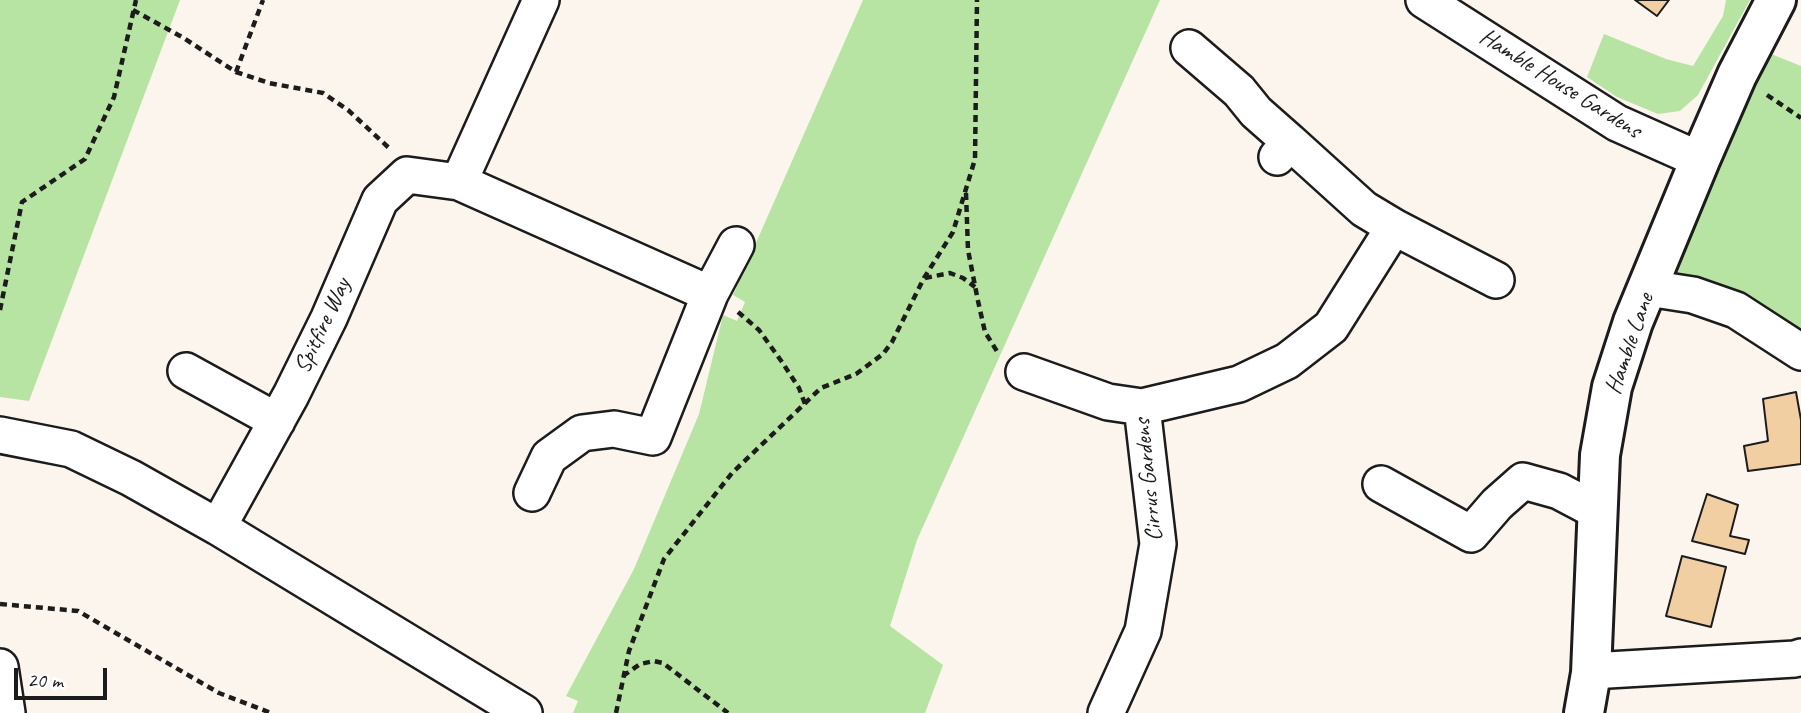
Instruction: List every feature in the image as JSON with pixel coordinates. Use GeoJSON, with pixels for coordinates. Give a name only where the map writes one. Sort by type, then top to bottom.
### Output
{"type":"FeatureCollection","features":[{"type":"Feature","properties":{"kind":"main road","name":"Hamble Lane"},"geometry":{"type":"LineString","coordinates":[[1584,713],[1591,671],[1600,455],[1612,387],[1633,323],[1700,160],[1737,75],[1776,0]]}},
{"type":"Feature","properties":{"kind":"street"},"geometry":{"type":"LineString","coordinates":[[458,182],[541,0]]}},
{"type":"Feature","properties":{"kind":"street","name":"Hamble House Gardens"},"geometry":{"type":"LineString","coordinates":[[1424,0],[1461,10],[1617,123],[1700,160]]}},
{"type":"Feature","properties":{"kind":"street"},"geometry":{"type":"LineString","coordinates":[[1189,48],[1239,91],[1283,150],[1364,209],[1496,280]]}},
{"type":"Feature","properties":{"kind":"street"},"geometry":{"type":"LineString","coordinates":[[407,175],[458,182],[710,294]]}},
{"type":"Feature","properties":{"kind":"street","name":"Spitfire Way"},"geometry":{"type":"LineString","coordinates":[[218,527],[277,421],[328,318],[380,201],[407,175]]}},
{"type":"Feature","properties":{"kind":"street","name":"Cirrus Gardens"},"geometry":{"type":"LineString","coordinates":[[1024,372],[1108,402],[1142,407],[1239,384],[1287,360],[1331,327],[1394,227]]}},
{"type":"Feature","properties":{"kind":"street"},"geometry":{"type":"LineString","coordinates":[[532,493],[549,457],[582,433],[614,429],[653,438],[710,294],[736,245]]}},
{"type":"Feature","properties":{"kind":"street"},"geometry":{"type":"LineString","coordinates":[[1648,288],[1693,295],[1736,310],[1801,352]]}},
{"type":"Feature","properties":{"kind":"street"},"geometry":{"type":"LineString","coordinates":[[186,371],[277,421]]}},
{"type":"Feature","properties":{"kind":"street","name":"Cirrus Gardens"},"geometry":{"type":"LineString","coordinates":[[1106,713],[1143,631],[1158,544],[1142,407]]}},
{"type":"Feature","properties":{"kind":"street"},"geometry":{"type":"LineString","coordinates":[[0,435],[71,449],[131,478],[218,527],[524,713]]}},
{"type":"Feature","properties":{"kind":"street"},"geometry":{"type":"LineString","coordinates":[[1381,484],[1471,534],[1497,504],[1523,481],[1559,491],[1597,511]]}},
{"type":"Feature","properties":{"kind":"street"},"geometry":{"type":"LineString","coordinates":[[1591,671],[1801,657]]}},
{"type":"Feature","properties":{"kind":"street"},"geometry":{"type":"LineString","coordinates":[[0,667],[7,713]]}},
{"type":"Feature","properties":{"kind":"path"},"geometry":{"type":"LineString","coordinates":[[0,310],[22,202],[85,159],[114,97],[136,0]]}},
{"type":"Feature","properties":{"kind":"path"},"geometry":{"type":"LineString","coordinates":[[236,72],[263,0]]}},
{"type":"Feature","properties":{"kind":"path"},"geometry":{"type":"LineString","coordinates":[[616,713],[629,651],[664,559],[732,473],[821,388],[856,374],[883,354],[953,232],[975,159],[977,0]]}},
{"type":"Feature","properties":{"kind":"path"},"geometry":{"type":"LineString","coordinates":[[133,10],[182,37],[236,72],[269,83],[323,93],[379,137],[398,157],[407,175]]}},
{"type":"Feature","properties":{"kind":"path"},"geometry":{"type":"LineString","coordinates":[[966,189],[968,250],[985,332],[997,352],[1024,372]]}},
{"type":"Feature","properties":{"kind":"path"},"geometry":{"type":"LineString","coordinates":[[925,278],[950,273],[975,287]]}},
{"type":"Feature","properties":{"kind":"path"},"geometry":{"type":"LineString","coordinates":[[710,294],[740,313],[759,330],[799,388],[805,404]]}},
{"type":"Feature","properties":{"kind":"path"},"geometry":{"type":"LineString","coordinates":[[0,604],[78,611],[219,693],[271,713]]}},
{"type":"Feature","properties":{"kind":"path"},"geometry":{"type":"LineString","coordinates":[[622,676],[640,664],[654,661],[663,663],[728,713]]}},
{"type":"Feature","properties":{"kind":"green space"},"geometry":{"type":"Polygon","coordinates":[[[0,0],[180,0],[29,401],[0,397],[0,0]]]}},
{"type":"Feature","properties":{"kind":"green space"},"geometry":{"type":"Polygon","coordinates":[[[863,0],[1160,0],[917,540],[890,626],[943,665],[925,713],[573,713],[578,701],[566,696],[634,569],[699,414],[723,315],[737,321],[745,302],[733,295],[863,0]]]}},
{"type":"Feature","properties":{"kind":"green space"},"geometry":{"type":"Polygon","coordinates":[[[1726,0],[1750,0],[1698,95],[1680,111],[1658,114],[1617,97],[1587,77],[1604,34],[1666,59],[1693,66],[1723,16],[1726,0]]]}},
{"type":"Feature","properties":{"kind":"green space"},"geometry":{"type":"Polygon","coordinates":[[[1756,48],[1801,66],[1801,348],[1659,271],[1756,48]]]}},
{"type":"Feature","properties":{"kind":"building"},"geometry":{"type":"Polygon","coordinates":[[[1635,0],[1669,0],[1657,16],[1635,0]]]}},
{"type":"Feature","properties":{"kind":"building"},"geometry":{"type":"Polygon","coordinates":[[[1796,392],[1801,420],[1801,464],[1748,471],[1744,446],[1768,441],[1763,399],[1796,392]]]}},
{"type":"Feature","properties":{"kind":"building"},"geometry":{"type":"Polygon","coordinates":[[[1707,494],[1738,505],[1730,536],[1749,540],[1745,554],[1692,541],[1707,494]]]}},
{"type":"Feature","properties":{"kind":"building"},"geometry":{"type":"Polygon","coordinates":[[[1682,556],[1726,567],[1711,627],[1666,616],[1682,556]]]}}]}
